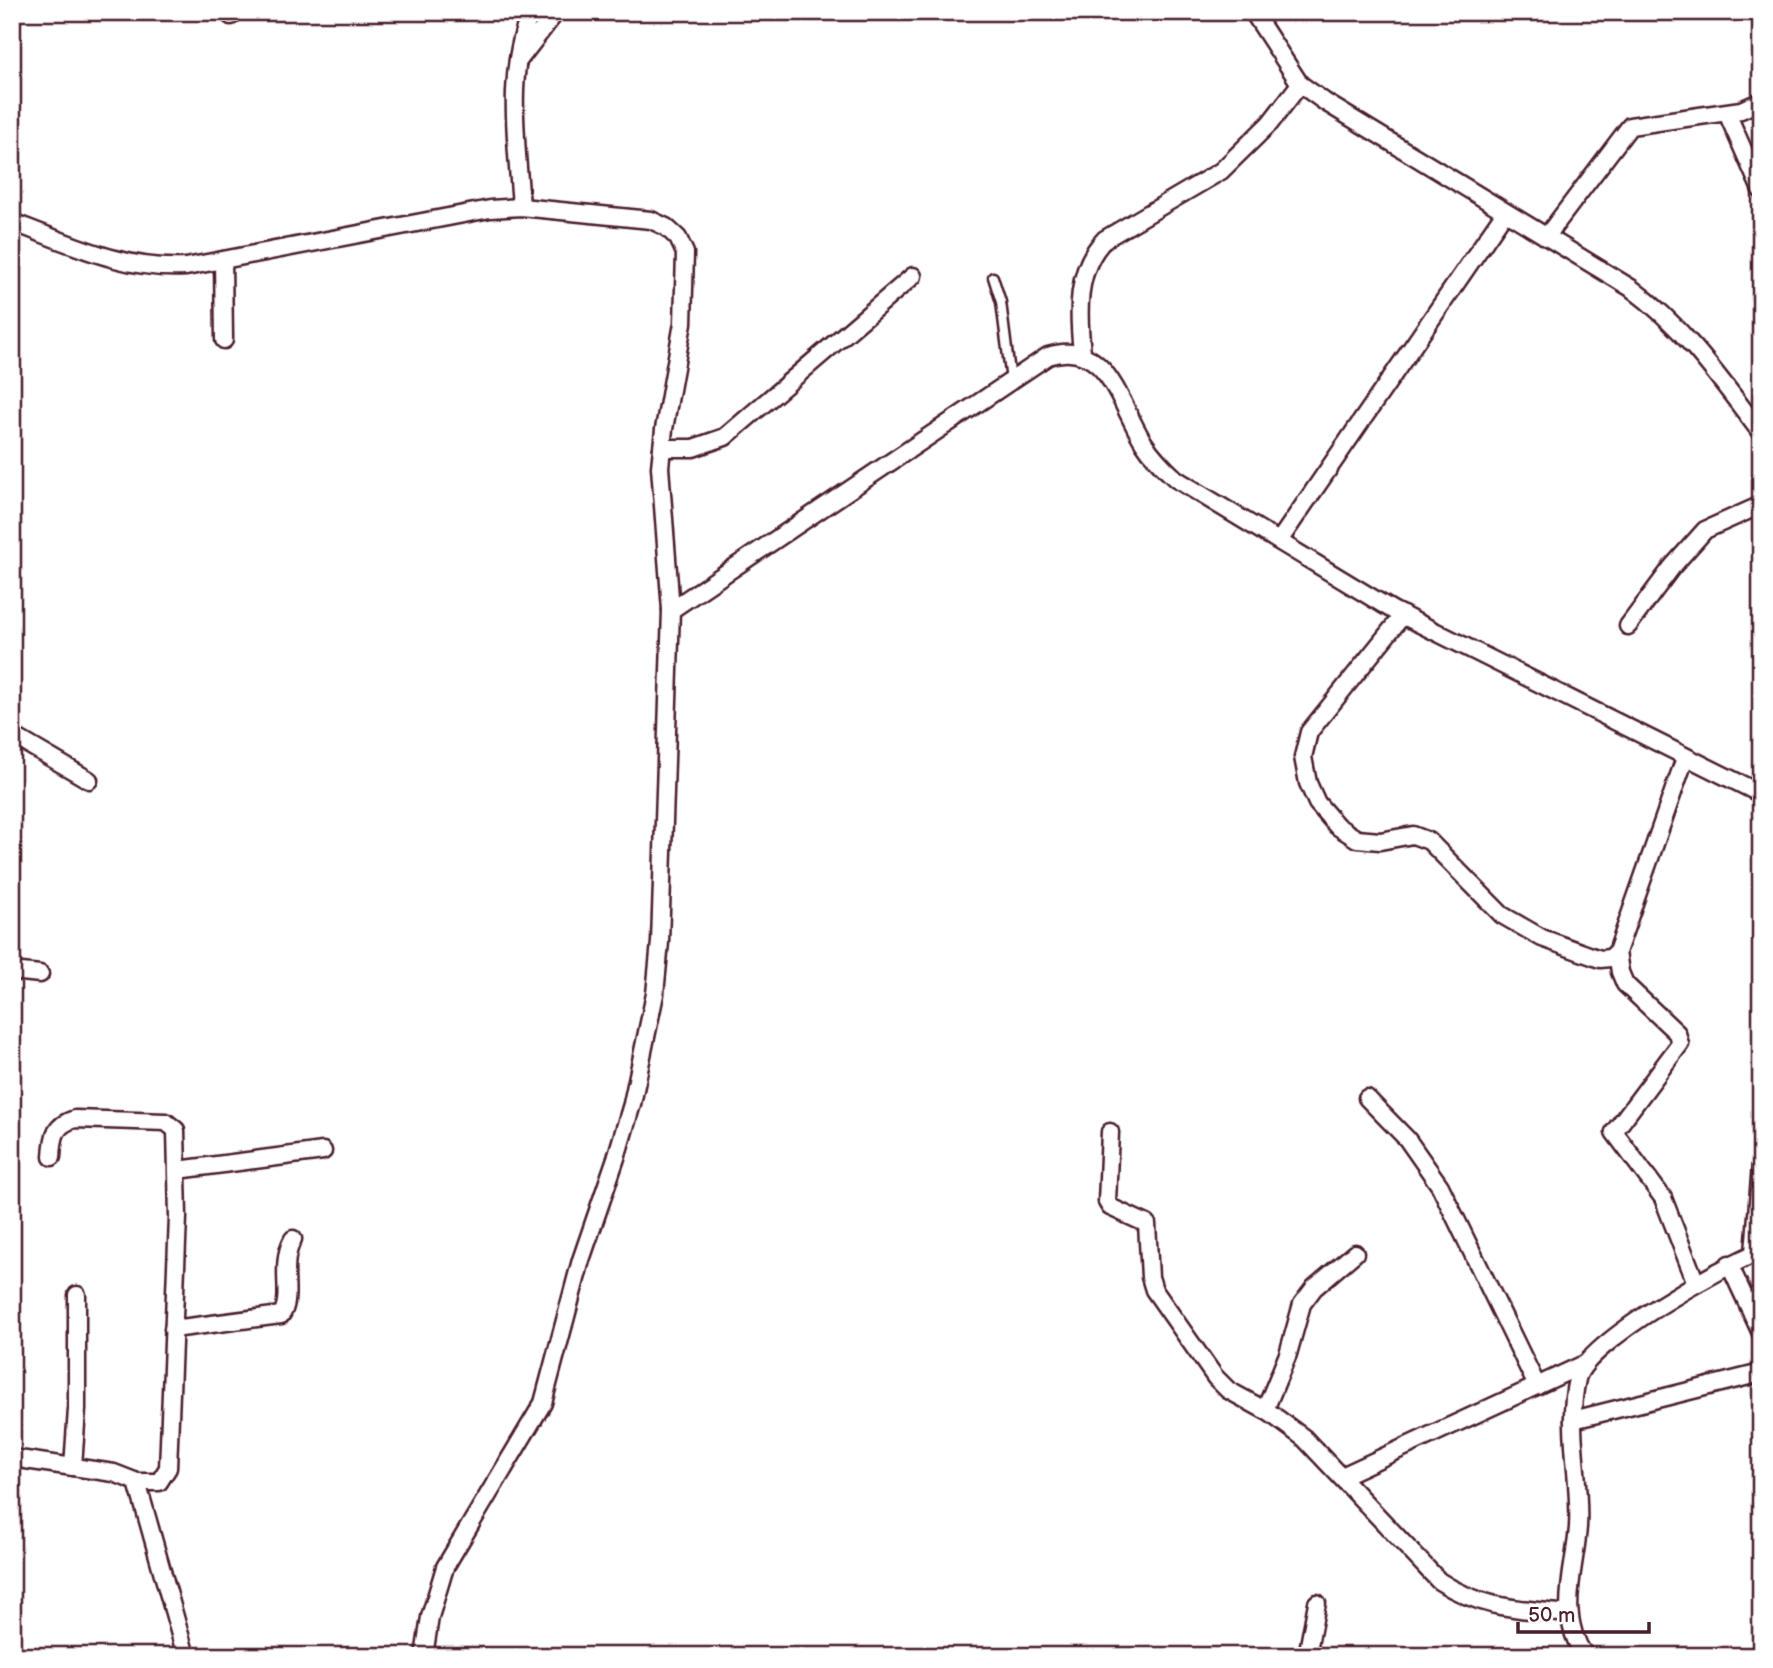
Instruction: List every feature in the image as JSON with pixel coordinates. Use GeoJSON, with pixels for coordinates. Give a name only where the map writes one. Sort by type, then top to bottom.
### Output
{"type":"FeatureCollection","features":[{"type":"Feature","properties":{"kind":"street"},"geometry":{"type":"LineString","coordinates":[[521,207],[516,116],[517,63],[521,35],[531,12]]}},
{"type":"Feature","properties":{"kind":"street"},"geometry":{"type":"LineString","coordinates":[[517,63],[556,12]]}},
{"type":"Feature","properties":{"kind":"street"},"geometry":{"type":"LineString","coordinates":[[1253,12],[1300,83],[1325,103],[1631,288],[1659,309],[1684,332],[1761,433]]}},
{"type":"Feature","properties":{"kind":"street"},"geometry":{"type":"LineString","coordinates":[[1082,353],[1080,294],[1094,249],[1105,239],[1221,171],[1270,124],[1300,83]]}},
{"type":"Feature","properties":{"kind":"street"},"geometry":{"type":"LineString","coordinates":[[1546,237],[1630,126],[1727,113],[1761,101]]}},
{"type":"Feature","properties":{"kind":"street"},"geometry":{"type":"LineString","coordinates":[[1727,113],[1761,190]]}},
{"type":"Feature","properties":{"kind":"street"},"geometry":{"type":"LineString","coordinates":[[12,222],[132,265],[158,269],[223,260],[490,209],[521,207],[651,220],[666,227],[678,238],[685,253],[684,323],[660,467],[671,610],[660,942],[655,994],[643,1058],[617,1158],[581,1260],[543,1403],[445,1567],[430,1617],[424,1656]]}},
{"type":"Feature","properties":{"kind":"street"},"geometry":{"type":"LineString","coordinates":[[1279,541],[1505,212]]}},
{"type":"Feature","properties":{"kind":"street"},"geometry":{"type":"LineString","coordinates":[[223,260],[225,340]]}},
{"type":"Feature","properties":{"kind":"street"},"geometry":{"type":"LineString","coordinates":[[662,448],[693,448],[725,437],[913,276]]}},
{"type":"Feature","properties":{"kind":"street"},"geometry":{"type":"LineString","coordinates":[[671,610],[1048,356],[1066,350],[1082,353],[1098,363],[1112,382],[1143,442],[1157,461],[1176,479],[1403,615],[1685,758],[1761,793]]}},
{"type":"Feature","properties":{"kind":"street"},"geometry":{"type":"LineString","coordinates":[[1628,626],[1672,566],[1705,530],[1761,505]]}},
{"type":"Feature","properties":{"kind":"street"},"geometry":{"type":"LineString","coordinates":[[1403,615],[1309,732],[1304,744],[1308,783],[1318,803],[1337,826],[1357,839],[1380,841],[1413,835],[1429,841],[1502,915],[1522,929],[1600,959],[1611,958],[1617,952],[1685,758]]}},
{"type":"Feature","properties":{"kind":"street"},"geometry":{"type":"LineString","coordinates":[[12,735],[89,780]]}},
{"type":"Feature","properties":{"kind":"street"},"geometry":{"type":"LineString","coordinates":[[1617,952],[1621,978],[1677,1033],[1680,1044],[1614,1132],[1663,1198],[1696,1283]]}},
{"type":"Feature","properties":{"kind":"street"},"geometry":{"type":"LineString","coordinates":[[12,971],[40,974]]}},
{"type":"Feature","properties":{"kind":"street"},"geometry":{"type":"LineString","coordinates":[[1367,1098],[1408,1139],[1440,1186],[1537,1386]]}},
{"type":"Feature","properties":{"kind":"street"},"geometry":{"type":"LineString","coordinates":[[12,1458],[114,1474],[137,1482],[159,1482],[167,1474],[178,1171],[176,1130],[166,1122],[75,1119],[63,1122],[56,1129],[52,1157]]}},
{"type":"Feature","properties":{"kind":"street"},"geometry":{"type":"LineString","coordinates":[[1110,1132],[1107,1202],[1110,1207],[1147,1224],[1150,1278],[1154,1290],[1215,1377],[1228,1390],[1265,1410],[1304,1438],[1438,1581],[1462,1596],[1490,1606],[1569,1614]]}},
{"type":"Feature","properties":{"kind":"street"},"geometry":{"type":"LineString","coordinates":[[178,1171],[323,1151]]}},
{"type":"Feature","properties":{"kind":"street"},"geometry":{"type":"LineString","coordinates":[[1585,1656],[1569,1614],[1569,1586],[1579,1511],[1573,1420],[1577,1376],[1582,1365],[1596,1349],[1696,1283],[1757,1252],[1761,1164]]}},
{"type":"Feature","properties":{"kind":"street"},"geometry":{"type":"LineString","coordinates":[[173,1329],[281,1315],[286,1301],[285,1258],[293,1239]]}},
{"type":"Feature","properties":{"kind":"street"},"geometry":{"type":"LineString","coordinates":[[1265,1410],[1288,1354],[1302,1304],[1314,1288],[1355,1253]]}},
{"type":"Feature","properties":{"kind":"street"},"geometry":{"type":"LineString","coordinates":[[1729,1264],[1761,1333]]}},
{"type":"Feature","properties":{"kind":"street"},"geometry":{"type":"LineString","coordinates":[[73,1467],[76,1429],[77,1295]]}},
{"type":"Feature","properties":{"kind":"street"},"geometry":{"type":"LineString","coordinates":[[1342,1476],[1582,1365]]}},
{"type":"Feature","properties":{"kind":"street"},"geometry":{"type":"LineString","coordinates":[[1573,1420],[1761,1373]]}},
{"type":"Feature","properties":{"kind":"street"},"geometry":{"type":"LineString","coordinates":[[137,1482],[186,1656]]}},
{"type":"Feature","properties":{"kind":"street"},"geometry":{"type":"LineString","coordinates":[[1307,1656],[1317,1603]]}},
{"type":"Feature","properties":{"kind":"lane"},"geometry":{"type":"LineString","coordinates":[[993,277],[1001,302],[1011,381]]}}]}
